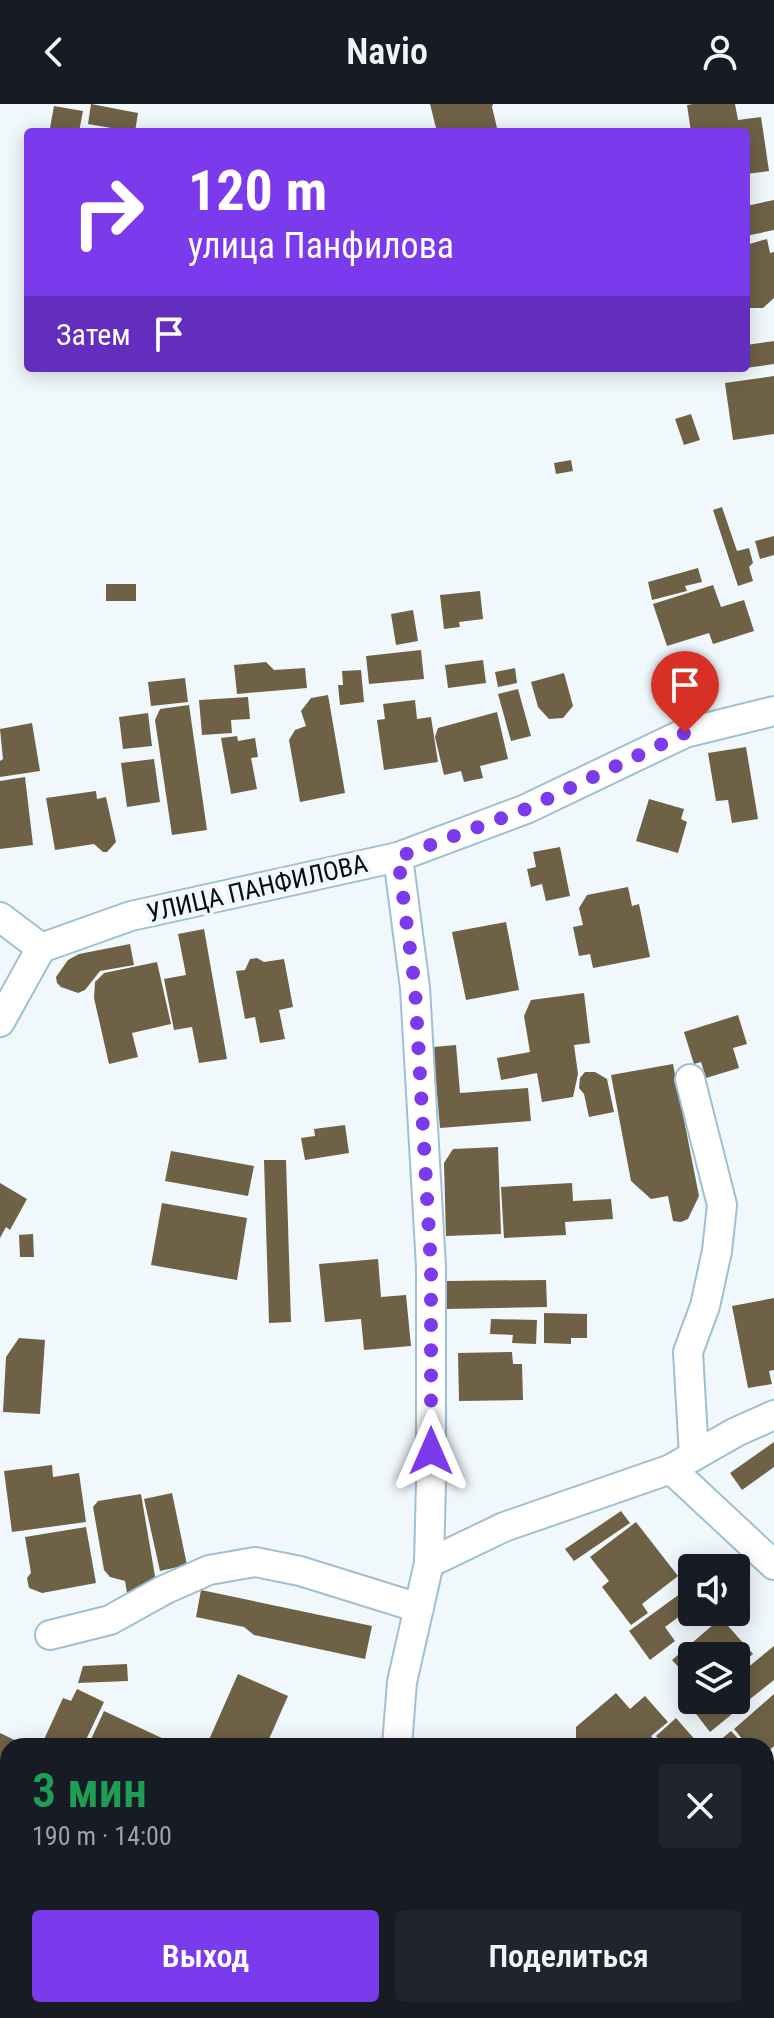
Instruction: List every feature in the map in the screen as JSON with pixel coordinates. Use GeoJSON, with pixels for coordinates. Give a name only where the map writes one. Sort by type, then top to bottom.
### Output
{"type":"FeatureCollection","features":[{"type":"Feature","properties":{"kind":"street","name":"УЛИЦА ПАНФИЛОВА"},"geometry":{"type":"LineString","coordinates":[[41,948],[131,916],[398,857],[526,809],[685,733],[774,711]]}},
{"type":"Feature","properties":{"kind":"street"},"geometry":{"type":"LineString","coordinates":[[398,857],[415,988],[431,1267],[429,1563],[402,1682],[398,1738]]}},
{"type":"Feature","properties":{"kind":"street"},"geometry":{"type":"LineString","coordinates":[[0,917],[41,948],[0,1022]]}},
{"type":"Feature","properties":{"kind":"street"},"geometry":{"type":"LineString","coordinates":[[690,1079],[722,1205],[717,1251],[705,1306],[688,1352],[682,1462],[774,1565]]}},
{"type":"Feature","properties":{"kind":"street"},"geometry":{"type":"LineString","coordinates":[[429,1563],[504,1527],[682,1462],[774,1415]]}},
{"type":"Feature","properties":{"kind":"street"},"geometry":{"type":"LineString","coordinates":[[50,1635],[110,1620],[164,1590],[209,1570],[255,1562],[300,1571],[419,1608]]}},
{"type":"Feature","properties":{"kind":"building"},"geometry":{"type":"Polygon","coordinates":[[[91,104],[138,113],[136,128],[88,124],[91,104]]]}},
{"type":"Feature","properties":{"kind":"building"},"geometry":{"type":"Polygon","coordinates":[[[430,104],[493,104],[497,128],[436,128],[430,104]]]}},
{"type":"Feature","properties":{"kind":"building"},"geometry":{"type":"Polygon","coordinates":[[[735,104],[738,120],[761,117],[769,171],[750,173],[750,128],[690,128],[687,105],[735,104]]]}},
{"type":"Feature","properties":{"kind":"building"},"geometry":{"type":"Polygon","coordinates":[[[54,106],[83,111],[80,128],[50,128],[54,106]]]}},
{"type":"Feature","properties":{"kind":"building"},"geometry":{"type":"Polygon","coordinates":[[[774,200],[774,230],[750,235],[750,205],[774,200]]]}},
{"type":"Feature","properties":{"kind":"building"},"geometry":{"type":"Polygon","coordinates":[[[767,239],[770,253],[774,252],[774,298],[763,308],[750,308],[750,244],[767,239]]]}},
{"type":"Feature","properties":{"kind":"building"},"geometry":{"type":"Polygon","coordinates":[[[774,341],[774,364],[750,367],[750,344],[774,341]]]}},
{"type":"Feature","properties":{"kind":"building"},"geometry":{"type":"Polygon","coordinates":[[[774,376],[774,434],[733,440],[725,383],[774,376]]]}},
{"type":"Feature","properties":{"kind":"building"},"geometry":{"type":"Polygon","coordinates":[[[691,414],[700,440],[684,445],[675,419],[691,414]]]}},
{"type":"Feature","properties":{"kind":"building"},"geometry":{"type":"Polygon","coordinates":[[[571,460],[573,471],[556,474],[554,463],[571,460]]]}},
{"type":"Feature","properties":{"kind":"building"},"geometry":{"type":"Polygon","coordinates":[[[722,507],[737,551],[749,548],[753,563],[749,567],[753,581],[738,586],[713,510],[722,507]]]}},
{"type":"Feature","properties":{"kind":"building"},"geometry":{"type":"Polygon","coordinates":[[[774,536],[774,555],[760,559],[755,541],[774,536]]]}},
{"type":"Feature","properties":{"kind":"building"},"geometry":{"type":"Polygon","coordinates":[[[698,568],[702,582],[685,586],[687,591],[652,600],[648,582],[698,568]]]}},
{"type":"Feature","properties":{"kind":"building"},"geometry":{"type":"Polygon","coordinates":[[[106,584],[136,584],[136,601],[106,601],[106,584]]]}},
{"type":"Feature","properties":{"kind":"building"},"geometry":{"type":"Polygon","coordinates":[[[713,585],[721,607],[744,600],[754,631],[713,644],[709,633],[667,646],[653,604],[713,585]]]}},
{"type":"Feature","properties":{"kind":"building"},"geometry":{"type":"Polygon","coordinates":[[[480,591],[483,619],[459,622],[460,627],[444,629],[440,595],[480,591]]]}},
{"type":"Feature","properties":{"kind":"building"},"geometry":{"type":"Polygon","coordinates":[[[413,610],[418,641],[396,645],[391,614],[413,610]]]}},
{"type":"Feature","properties":{"kind":"building"},"geometry":{"type":"Polygon","coordinates":[[[421,650],[424,679],[369,684],[366,656],[421,650]]]}},
{"type":"Feature","properties":{"kind":"building"},"geometry":{"type":"Polygon","coordinates":[[[483,660],[486,683],[448,688],[445,665],[483,660]]]}},
{"type":"Feature","properties":{"kind":"building"},"geometry":{"type":"Polygon","coordinates":[[[266,662],[274,670],[305,668],[307,688],[237,694],[234,665],[266,662]]]}},
{"type":"Feature","properties":{"kind":"building"},"geometry":{"type":"Polygon","coordinates":[[[515,668],[517,683],[498,687],[495,672],[515,668]]]}},
{"type":"Feature","properties":{"kind":"building"},"geometry":{"type":"Polygon","coordinates":[[[361,670],[364,702],[340,705],[338,685],[343,685],[342,671],[361,670]]]}},
{"type":"Feature","properties":{"kind":"building"},"geometry":{"type":"Polygon","coordinates":[[[564,673],[573,706],[563,718],[549,719],[538,707],[531,682],[564,673]]]}},
{"type":"Feature","properties":{"kind":"building"},"geometry":{"type":"Polygon","coordinates":[[[185,678],[188,702],[151,706],[148,682],[185,678]]]}},
{"type":"Feature","properties":{"kind":"building"},"geometry":{"type":"Polygon","coordinates":[[[518,689],[531,736],[511,741],[498,694],[518,689]]]}},
{"type":"Feature","properties":{"kind":"building"},"geometry":{"type":"Polygon","coordinates":[[[328,695],[345,793],[300,802],[289,740],[295,730],[306,726],[301,711],[311,698],[328,695]]]}},
{"type":"Feature","properties":{"kind":"building"},"geometry":{"type":"Polygon","coordinates":[[[248,697],[250,719],[231,720],[232,733],[202,735],[199,700],[248,697]]]}},
{"type":"Feature","properties":{"kind":"building"},"geometry":{"type":"Polygon","coordinates":[[[415,700],[417,719],[431,717],[438,762],[384,770],[377,720],[385,719],[383,704],[415,700]]]}},
{"type":"Feature","properties":{"kind":"building"},"geometry":{"type":"Polygon","coordinates":[[[189,705],[207,830],[172,835],[155,720],[160,709],[189,705]]]}},
{"type":"Feature","properties":{"kind":"building"},"geometry":{"type":"Polygon","coordinates":[[[497,712],[508,759],[480,766],[483,778],[464,782],[461,771],[444,775],[435,737],[438,728],[497,712]]]}},
{"type":"Feature","properties":{"kind":"building"},"geometry":{"type":"Polygon","coordinates":[[[148,713],[152,746],[123,749],[119,717],[148,713]]]}},
{"type":"Feature","properties":{"kind":"building"},"geometry":{"type":"Polygon","coordinates":[[[32,723],[40,771],[0,777],[0,761],[3,759],[0,729],[32,723]]]}},
{"type":"Feature","properties":{"kind":"building"},"geometry":{"type":"Polygon","coordinates":[[[237,736],[238,741],[255,738],[258,757],[251,758],[257,789],[231,794],[221,738],[237,736]]]}},
{"type":"Feature","properties":{"kind":"building"},"geometry":{"type":"Polygon","coordinates":[[[746,747],[758,819],[732,823],[728,800],[716,801],[708,753],[746,747]]]}},
{"type":"Feature","properties":{"kind":"building"},"geometry":{"type":"Polygon","coordinates":[[[154,759],[160,802],[127,807],[121,763],[154,759]]]}},
{"type":"Feature","properties":{"kind":"building"},"geometry":{"type":"Polygon","coordinates":[[[25,777],[33,845],[0,849],[0,781],[25,777]]]}},
{"type":"Feature","properties":{"kind":"building"},"geometry":{"type":"Polygon","coordinates":[[[96,791],[97,799],[106,797],[116,842],[107,852],[94,844],[55,850],[46,798],[96,791]]]}},
{"type":"Feature","properties":{"kind":"building"},"geometry":{"type":"Polygon","coordinates":[[[649,799],[684,809],[681,819],[687,822],[678,853],[636,841],[649,799]]]}},
{"type":"Feature","properties":{"kind":"building"},"geometry":{"type":"Polygon","coordinates":[[[560,847],[570,896],[546,901],[542,884],[531,887],[527,869],[536,867],[533,852],[560,847]]]}},
{"type":"Feature","properties":{"kind":"building"},"geometry":{"type":"Polygon","coordinates":[[[628,887],[632,906],[639,904],[650,957],[593,968],[590,954],[579,956],[573,927],[583,925],[579,908],[587,895],[628,887]]]}},
{"type":"Feature","properties":{"kind":"building"},"geometry":{"type":"Polygon","coordinates":[[[506,922],[519,990],[466,1000],[452,932],[506,922]]]}},
{"type":"Feature","properties":{"kind":"building"},"geometry":{"type":"Polygon","coordinates":[[[204,929],[227,1059],[199,1063],[192,1027],[174,1030],[164,979],[186,975],[178,934],[204,929]]]}},
{"type":"Feature","properties":{"kind":"building"},"geometry":{"type":"Polygon","coordinates":[[[130,944],[134,965],[100,971],[85,990],[78,993],[57,983],[56,977],[68,960],[79,954],[130,944]]]}},
{"type":"Feature","properties":{"kind":"building"},"geometry":{"type":"Polygon","coordinates":[[[257,958],[264,962],[284,959],[293,1007],[279,1010],[285,1039],[260,1043],[255,1017],[245,1019],[236,971],[245,970],[250,959],[257,958]]]}},
{"type":"Feature","properties":{"kind":"building"},"geometry":{"type":"Polygon","coordinates":[[[157,962],[171,1024],[132,1033],[138,1057],[109,1064],[94,998],[95,982],[104,973],[157,962]]]}},
{"type":"Feature","properties":{"kind":"building"},"geometry":{"type":"Polygon","coordinates":[[[584,993],[590,1043],[574,1045],[578,1074],[573,1097],[542,1102],[537,1073],[501,1080],[497,1058],[530,1052],[524,1016],[531,1000],[584,993]]]}},
{"type":"Feature","properties":{"kind":"building"},"geometry":{"type":"Polygon","coordinates":[[[738,1015],[747,1044],[733,1048],[739,1068],[706,1078],[701,1062],[694,1064],[684,1032],[738,1015]]]}},
{"type":"Feature","properties":{"kind":"building"},"geometry":{"type":"Polygon","coordinates":[[[456,1045],[460,1093],[528,1088],[531,1121],[440,1128],[433,1047],[456,1045]]]}},
{"type":"Feature","properties":{"kind":"building"},"geometry":{"type":"Polygon","coordinates":[[[673,1064],[699,1196],[688,1219],[681,1222],[673,1221],[668,1196],[651,1199],[631,1181],[611,1075],[673,1064]]]}},
{"type":"Feature","properties":{"kind":"building"},"geometry":{"type":"Polygon","coordinates":[[[585,1072],[595,1072],[607,1079],[614,1112],[589,1117],[584,1094],[579,1088],[580,1078],[585,1072]]]}},
{"type":"Feature","properties":{"kind":"building"},"geometry":{"type":"Polygon","coordinates":[[[345,1125],[349,1153],[305,1160],[301,1138],[315,1136],[314,1129],[345,1125]]]}},
{"type":"Feature","properties":{"kind":"building"},"geometry":{"type":"Polygon","coordinates":[[[498,1147],[501,1234],[446,1236],[444,1163],[453,1149],[498,1147]]]}},
{"type":"Feature","properties":{"kind":"building"},"geometry":{"type":"Polygon","coordinates":[[[171,1151],[254,1166],[248,1196],[165,1181],[171,1151]]]}},
{"type":"Feature","properties":{"kind":"building"},"geometry":{"type":"Polygon","coordinates":[[[264,1160],[286,1160],[291,1322],[269,1323],[264,1160]]]}},
{"type":"Feature","properties":{"kind":"building"},"geometry":{"type":"Polygon","coordinates":[[[0,1183],[27,1199],[10,1230],[6,1227],[0,1238],[0,1183]]]}},
{"type":"Feature","properties":{"kind":"building"},"geometry":{"type":"Polygon","coordinates":[[[572,1183],[573,1201],[611,1199],[613,1219],[565,1222],[566,1235],[504,1238],[501,1187],[572,1183]]]}},
{"type":"Feature","properties":{"kind":"building"},"geometry":{"type":"Polygon","coordinates":[[[162,1203],[247,1218],[237,1280],[151,1265],[162,1203]]]}},
{"type":"Feature","properties":{"kind":"building"},"geometry":{"type":"Polygon","coordinates":[[[33,1234],[34,1257],[20,1257],[19,1235],[33,1234]]]}},
{"type":"Feature","properties":{"kind":"building"},"geometry":{"type":"Polygon","coordinates":[[[378,1259],[381,1297],[406,1295],[411,1346],[364,1350],[361,1319],[325,1322],[319,1264],[378,1259]]]}},
{"type":"Feature","properties":{"kind":"building"},"geometry":{"type":"Polygon","coordinates":[[[546,1280],[547,1307],[447,1309],[447,1281],[546,1280]]]}},
{"type":"Feature","properties":{"kind":"building"},"geometry":{"type":"Polygon","coordinates":[[[774,1298],[774,1370],[769,1371],[772,1384],[748,1388],[732,1306],[774,1298]]]}},
{"type":"Feature","properties":{"kind":"building"},"geometry":{"type":"Polygon","coordinates":[[[544,1313],[587,1314],[587,1338],[571,1338],[571,1344],[544,1343],[544,1313]]]}},
{"type":"Feature","properties":{"kind":"building"},"geometry":{"type":"Polygon","coordinates":[[[491,1319],[537,1320],[536,1344],[512,1343],[513,1335],[490,1334],[491,1319]]]}},
{"type":"Feature","properties":{"kind":"building"},"geometry":{"type":"Polygon","coordinates":[[[19,1338],[45,1340],[40,1414],[3,1412],[6,1357],[19,1338]]]}},
{"type":"Feature","properties":{"kind":"building"},"geometry":{"type":"Polygon","coordinates":[[[512,1352],[513,1364],[522,1364],[523,1400],[459,1401],[458,1353],[512,1352]]]}},
{"type":"Feature","properties":{"kind":"building"},"geometry":{"type":"Polygon","coordinates":[[[774,1442],[774,1467],[742,1490],[730,1473],[774,1442]]]}},
{"type":"Feature","properties":{"kind":"building"},"geometry":{"type":"Polygon","coordinates":[[[52,1465],[53,1477],[79,1473],[86,1522],[12,1532],[4,1471],[52,1465]]]}},
{"type":"Feature","properties":{"kind":"building"},"geometry":{"type":"Polygon","coordinates":[[[172,1493],[187,1565],[160,1571],[144,1499],[172,1493]]]}},
{"type":"Feature","properties":{"kind":"building"},"geometry":{"type":"Polygon","coordinates":[[[141,1494],[157,1588],[127,1593],[125,1581],[110,1577],[104,1570],[93,1507],[98,1501],[141,1494]]]}},
{"type":"Feature","properties":{"kind":"building"},"geometry":{"type":"Polygon","coordinates":[[[621,1511],[630,1523],[574,1561],[565,1549],[621,1511]]]}},
{"type":"Feature","properties":{"kind":"building"},"geometry":{"type":"Polygon","coordinates":[[[636,1522],[678,1576],[642,1604],[648,1613],[631,1625],[602,1587],[609,1581],[590,1557],[636,1522]]]}},
{"type":"Feature","properties":{"kind":"building"},"geometry":{"type":"Polygon","coordinates":[[[86,1527],[96,1583],[42,1593],[29,1588],[27,1578],[31,1573],[25,1537],[86,1527]]]}},
{"type":"Feature","properties":{"kind":"building"},"geometry":{"type":"Polygon","coordinates":[[[201,1590],[372,1626],[365,1659],[254,1635],[244,1627],[196,1617],[201,1590]]]}},
{"type":"Feature","properties":{"kind":"building"},"geometry":{"type":"Polygon","coordinates":[[[678,1595],[678,1617],[665,1627],[675,1641],[650,1660],[629,1631],[678,1595]]]}},
{"type":"Feature","properties":{"kind":"building"},"geometry":{"type":"Polygon","coordinates":[[[712,1626],[728,1626],[742,1642],[693,1642],[712,1626]]]}},
{"type":"Feature","properties":{"kind":"building"},"geometry":{"type":"Polygon","coordinates":[[[774,1646],[774,1680],[750,1699],[750,1666],[774,1646]]]}},
{"type":"Feature","properties":{"kind":"building"},"geometry":{"type":"Polygon","coordinates":[[[127,1664],[128,1681],[78,1683],[83,1666],[127,1664]]]}},
{"type":"Feature","properties":{"kind":"building"},"geometry":{"type":"Polygon","coordinates":[[[238,1674],[288,1696],[270,1738],[210,1738],[238,1674]]]}},
{"type":"Feature","properties":{"kind":"building"},"geometry":{"type":"Polygon","coordinates":[[[77,1689],[104,1702],[87,1738],[45,1738],[63,1698],[71,1701],[77,1689]]]}},
{"type":"Feature","properties":{"kind":"building"},"geometry":{"type":"Polygon","coordinates":[[[616,1693],[630,1709],[645,1696],[668,1722],[651,1736],[653,1738],[576,1738],[576,1727],[616,1693]]]}},
{"type":"Feature","properties":{"kind":"building"},"geometry":{"type":"Polygon","coordinates":[[[774,1694],[774,1738],[741,1738],[734,1729],[774,1694]]]}},
{"type":"Feature","properties":{"kind":"building"},"geometry":{"type":"Polygon","coordinates":[[[104,1711],[162,1738],[92,1738],[104,1711]]]}},
{"type":"Feature","properties":{"kind":"building"},"geometry":{"type":"Polygon","coordinates":[[[696,1714],[732,1714],[710,1732],[696,1714]]]}},
{"type":"Feature","properties":{"kind":"building"},"geometry":{"type":"Polygon","coordinates":[[[676,1718],[694,1738],[658,1738],[656,1736],[676,1718]]]}},
{"type":"Feature","properties":{"kind":"building"},"geometry":{"type":"Polygon","coordinates":[[[731,1731],[738,1738],[723,1738],[731,1731]]]}},
{"type":"Feature","properties":{"kind":"route"},"geometry":{"type":"LineString","coordinates":[[431,1451],[431,1267],[415,988],[398,857],[526,809],[597,778],[685,733]]}}]}
